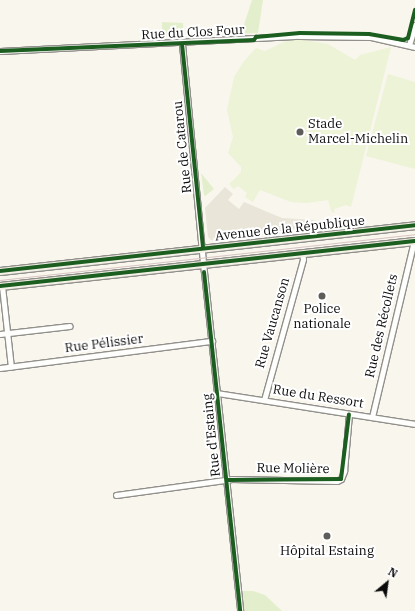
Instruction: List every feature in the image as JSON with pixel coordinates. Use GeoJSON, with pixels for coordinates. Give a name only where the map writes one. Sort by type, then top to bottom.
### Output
{"type":"FeatureCollection","features":[{"type":"Feature","properties":{"kind":"main road","name":"Avenue de la République"},"geometry":{"type":"LineString","coordinates":[[0,270],[415,225]]}},
{"type":"Feature","properties":{"kind":"main road","name":"Avenue de la République"},"geometry":{"type":"LineString","coordinates":[[1,286],[204,261],[302,253],[414,241]]}},
{"type":"Feature","properties":{"kind":"street"},"geometry":{"type":"LineString","coordinates":[[412,46],[415,25]]}},
{"type":"Feature","properties":{"kind":"street","name":"Rue du Clos Four"},"geometry":{"type":"LineString","coordinates":[[0,51],[182,44],[308,36],[371,37],[412,46]]}},
{"type":"Feature","properties":{"kind":"street","name":"Rue de Catarou"},"geometry":{"type":"LineString","coordinates":[[182,44],[204,261]]}},
{"type":"Feature","properties":{"kind":"street","name":"Rue des Récollets"},"geometry":{"type":"LineString","coordinates":[[372,417],[414,241]]}},
{"type":"Feature","properties":{"kind":"street","name":"Rue Vaucanson"},"geometry":{"type":"LineString","coordinates":[[264,400],[303,259],[302,253]]}},
{"type":"Feature","properties":{"kind":"street","name":"Rue d'Estaing"},"geometry":{"type":"LineString","coordinates":[[204,261],[240,611]]}},
{"type":"Feature","properties":{"kind":"street"},"geometry":{"type":"LineString","coordinates":[[1,286],[11,367]]}},
{"type":"Feature","properties":{"kind":"street"},"geometry":{"type":"LineString","coordinates":[[0,334],[70,326]]}},
{"type":"Feature","properties":{"kind":"street","name":"Rue Pélissier"},"geometry":{"type":"LineString","coordinates":[[0,368],[212,341]]}},
{"type":"Feature","properties":{"kind":"street","name":"Rue du Ressort"},"geometry":{"type":"LineString","coordinates":[[218,393],[415,424]]}},
{"type":"Feature","properties":{"kind":"street","name":"Rue Molière"},"geometry":{"type":"LineString","coordinates":[[227,480],[341,479],[349,414]]}},
{"type":"Feature","properties":{"kind":"street"},"geometry":{"type":"LineString","coordinates":[[116,495],[227,480]]}},
{"type":"Feature","properties":{"kind":"green space"},"geometry":{"type":"Polygon","coordinates":[[[252,0],[263,0],[258,33],[241,34],[252,0]]]}},
{"type":"Feature","properties":{"kind":"green space"},"geometry":{"type":"Polygon","coordinates":[[[162,22],[183,23],[184,36],[162,37],[162,22]]]}},
{"type":"Feature","properties":{"kind":"green space","name":"Stade Marcel-Michelin"},"geometry":{"type":"Polygon","coordinates":[[[297,39],[328,44],[355,60],[360,55],[391,47],[351,207],[346,205],[334,209],[335,212],[332,213],[328,200],[307,203],[291,202],[260,190],[253,202],[245,197],[247,193],[238,186],[234,189],[229,184],[241,172],[241,167],[228,153],[233,137],[227,110],[234,77],[244,61],[256,48],[265,51],[284,42],[297,39]]]}},
{"type":"Feature","properties":{"kind":"green space"},"geometry":{"type":"Polygon","coordinates":[[[388,74],[415,82],[415,169],[366,156],[388,74]]]}},
{"type":"Feature","properties":{"kind":"green space"},"geometry":{"type":"Polygon","coordinates":[[[201,173],[214,189],[205,196],[204,195],[201,173]]]}},
{"type":"Feature","properties":{"kind":"green space"},"geometry":{"type":"Polygon","coordinates":[[[241,591],[253,591],[265,595],[282,611],[244,611],[241,591]]]}},
{"type":"Feature","properties":{"kind":"shaded area"},"geometry":{"type":"Polygon","coordinates":[[[225,187],[233,194],[228,200],[239,209],[244,202],[282,218],[315,220],[317,230],[211,240],[208,237],[205,208],[225,187]]]}},
{"type":"Feature","properties":{"kind":"tram line"},"geometry":{"type":"LineString","coordinates":[[0,280],[415,234]]}},
{"type":"Feature","properties":{"kind":"cycle path"},"geometry":{"type":"LineString","coordinates":[[0,51],[254,40],[256,37],[300,33],[369,34],[403,40],[408,38],[415,10]]}},
{"type":"Feature","properties":{"kind":"cycle path"},"geometry":{"type":"LineString","coordinates":[[182,44],[203,248]]}},
{"type":"Feature","properties":{"kind":"cycle path"},"geometry":{"type":"LineString","coordinates":[[0,271],[415,225]]}},
{"type":"Feature","properties":{"kind":"cycle path"},"geometry":{"type":"LineString","coordinates":[[0,286],[415,241]]}},
{"type":"Feature","properties":{"kind":"cycle path"},"geometry":{"type":"LineString","coordinates":[[204,272],[240,611]]}},
{"type":"Feature","properties":{"kind":"cycle path"},"geometry":{"type":"LineString","coordinates":[[227,480],[341,479],[349,414]]}},
{"type":"Feature","properties":{"kind":"place","name":"Stade Marcel-Michelin"},"geometry":{"type":"Point","coordinates":[300,132]}},
{"type":"Feature","properties":{"kind":"place","name":"Police nationale"},"geometry":{"type":"Point","coordinates":[322,296]}},
{"type":"Feature","properties":{"kind":"place","name":"Hôpital Estaing"},"geometry":{"type":"Point","coordinates":[327,536]}}]}
